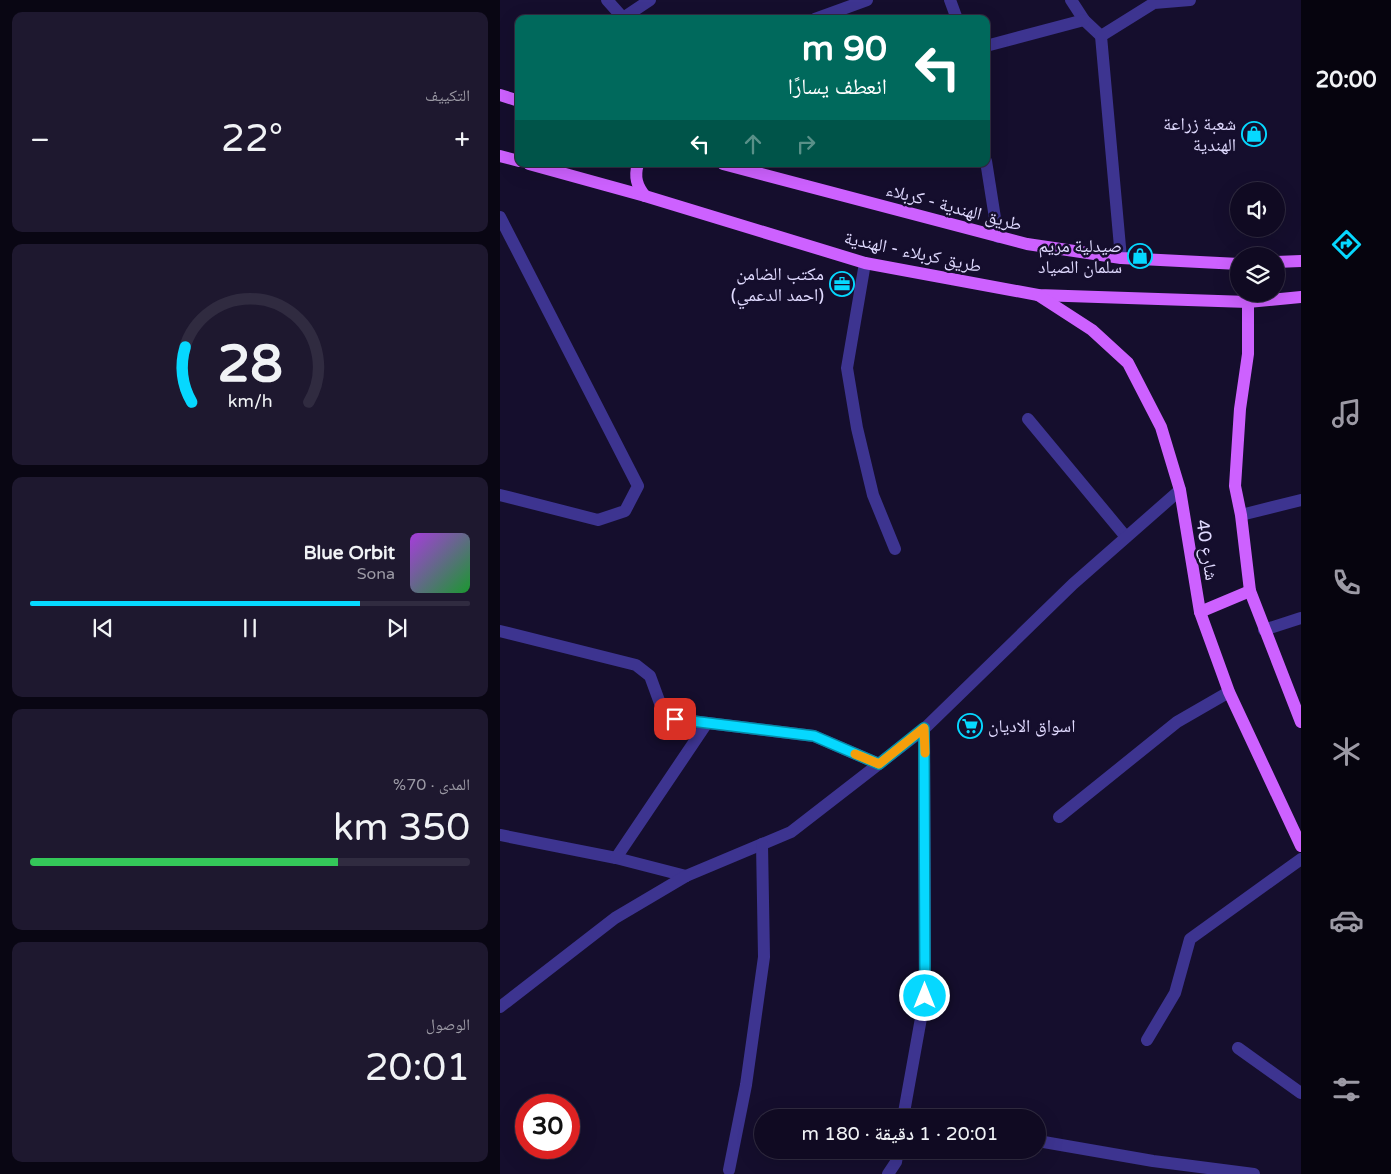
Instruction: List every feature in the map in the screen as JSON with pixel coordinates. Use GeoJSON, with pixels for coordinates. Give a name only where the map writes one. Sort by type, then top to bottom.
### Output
{"type":"FeatureCollection","features":[{"type":"Feature","properties":{"kind":"main road"},"geometry":{"type":"LineString","coordinates":[[500,95],[515,100]]}},
{"type":"Feature","properties":{"kind":"main road"},"geometry":{"type":"LineString","coordinates":[[500,156],[515,160]]}},
{"type":"Feature","properties":{"kind":"main road","name":"طريق كربلاء - الهندية"},"geometry":{"type":"LineString","coordinates":[[542,167],[645,196],[865,263],[1038,296],[1230,298]]}},
{"type":"Feature","properties":{"kind":"main road"},"geometry":{"type":"LineString","coordinates":[[546,168],[556,167]]}},
{"type":"Feature","properties":{"kind":"main road"},"geometry":{"type":"LineString","coordinates":[[637,167],[636,181],[645,196]]}},
{"type":"Feature","properties":{"kind":"main road","name":"طريق الهندية - كربلاء"},"geometry":{"type":"LineString","coordinates":[[744,167],[1027,244],[1121,258],[1230,264]]}},
{"type":"Feature","properties":{"kind":"main road"},"geometry":{"type":"LineString","coordinates":[[1285,262],[1301,261]]}},
{"type":"Feature","properties":{"kind":"main road","name":"شارع 40"},"geometry":{"type":"LineString","coordinates":[[1038,296],[1092,330],[1128,363],[1161,427],[1180,490],[1200,612],[1230,692],[1301,846]]}},
{"type":"Feature","properties":{"kind":"main road","name":"طريق كربلاء - الهندية"},"geometry":{"type":"LineString","coordinates":[[1285,297],[1301,297]]}},
{"type":"Feature","properties":{"kind":"main road","name":"شارع 40"},"geometry":{"type":"LineString","coordinates":[[1248,302],[1248,354],[1240,409],[1235,486],[1250,590],[1301,722]]}},
{"type":"Feature","properties":{"kind":"main road"},"geometry":{"type":"LineString","coordinates":[[1200,612],[1250,590]]}},
{"type":"Feature","properties":{"kind":"street"},"geometry":{"type":"LineString","coordinates":[[607,0],[621,15]]}},
{"type":"Feature","properties":{"kind":"street"},"geometry":{"type":"LineString","coordinates":[[628,15],[650,0]]}},
{"type":"Feature","properties":{"kind":"street"},"geometry":{"type":"LineString","coordinates":[[824,15],[867,0]]}},
{"type":"Feature","properties":{"kind":"street"},"geometry":{"type":"LineString","coordinates":[[950,0],[956,15]]}},
{"type":"Feature","properties":{"kind":"street"},"geometry":{"type":"LineString","coordinates":[[1071,0],[1084,20],[1101,36],[1121,258]]}},
{"type":"Feature","properties":{"kind":"street"},"geometry":{"type":"LineString","coordinates":[[1101,36],[1154,3],[1190,0]]}},
{"type":"Feature","properties":{"kind":"street"},"geometry":{"type":"LineString","coordinates":[[990,45],[1084,20]]}},
{"type":"Feature","properties":{"kind":"street"},"geometry":{"type":"LineString","coordinates":[[987,167],[998,236]]}},
{"type":"Feature","properties":{"kind":"street"},"geometry":{"type":"LineString","coordinates":[[500,217],[638,486],[625,511],[598,520],[500,495]]}},
{"type":"Feature","properties":{"kind":"street"},"geometry":{"type":"LineString","coordinates":[[865,263],[847,368],[857,428],[874,494],[895,549]]}},
{"type":"Feature","properties":{"kind":"street"},"geometry":{"type":"LineString","coordinates":[[1028,418],[1126,537]]}},
{"type":"Feature","properties":{"kind":"street"},"geometry":{"type":"LineString","coordinates":[[500,1007],[615,918],[686,876],[791,832],[924,728],[1072,584],[1180,490]]}},
{"type":"Feature","properties":{"kind":"street"},"geometry":{"type":"LineString","coordinates":[[1240,516],[1301,500]]}},
{"type":"Feature","properties":{"kind":"street"},"geometry":{"type":"LineString","coordinates":[[1264,630],[1301,618]]}},
{"type":"Feature","properties":{"kind":"street"},"geometry":{"type":"LineString","coordinates":[[500,631],[636,665],[650,676],[661,706],[675,719],[814,736],[879,764]]}},
{"type":"Feature","properties":{"kind":"street"},"geometry":{"type":"LineString","coordinates":[[1059,817],[1178,722],[1230,692]]}},
{"type":"Feature","properties":{"kind":"street"},"geometry":{"type":"LineString","coordinates":[[616,858],[707,723]]}},
{"type":"Feature","properties":{"kind":"street"},"geometry":{"type":"LineString","coordinates":[[905,1109],[925,996],[924,728]]}},
{"type":"Feature","properties":{"kind":"street"},"geometry":{"type":"LineString","coordinates":[[500,835],[616,858],[686,876]]}},
{"type":"Feature","properties":{"kind":"street"},"geometry":{"type":"LineString","coordinates":[[729,1170],[746,1085],[764,957],[762,844]]}},
{"type":"Feature","properties":{"kind":"street"},"geometry":{"type":"LineString","coordinates":[[1146,1040],[1175,993],[1190,939],[1301,859]]}},
{"type":"Feature","properties":{"kind":"street"},"geometry":{"type":"LineString","coordinates":[[1238,1048],[1301,1093]]}},
{"type":"Feature","properties":{"kind":"street"},"geometry":{"type":"LineString","coordinates":[[1046,1142],[1153,1161],[1254,1174]]}},
{"type":"Feature","properties":{"kind":"street"},"geometry":{"type":"LineString","coordinates":[[888,1174],[896,1159]]}},
{"type":"Feature","properties":{"kind":"slow traffic"},"geometry":{"type":"LineString","coordinates":[[855,754],[879,764],[924,728],[925,753]]}},
{"type":"Feature","properties":{"kind":"place","name":"شعبة زراعة الهندية"},"geometry":{"type":"Point","coordinates":[1254,134]}},
{"type":"Feature","properties":{"kind":"place","name":"صيدلية مريم سلمان الصياد"},"geometry":{"type":"Point","coordinates":[1140,256]}},
{"type":"Feature","properties":{"kind":"place","name":"مكتب الضامن (احمد الدعمي)"},"geometry":{"type":"Point","coordinates":[842,284]}},
{"type":"Feature","properties":{"kind":"place","name":"اسواق الاديان"},"geometry":{"type":"Point","coordinates":[970,726]}},
{"type":"Feature","properties":{"kind":"route"},"geometry":{"type":"LineString","coordinates":[[675,719],[814,736],[879,764],[924,728],[925,996]]}}]}
